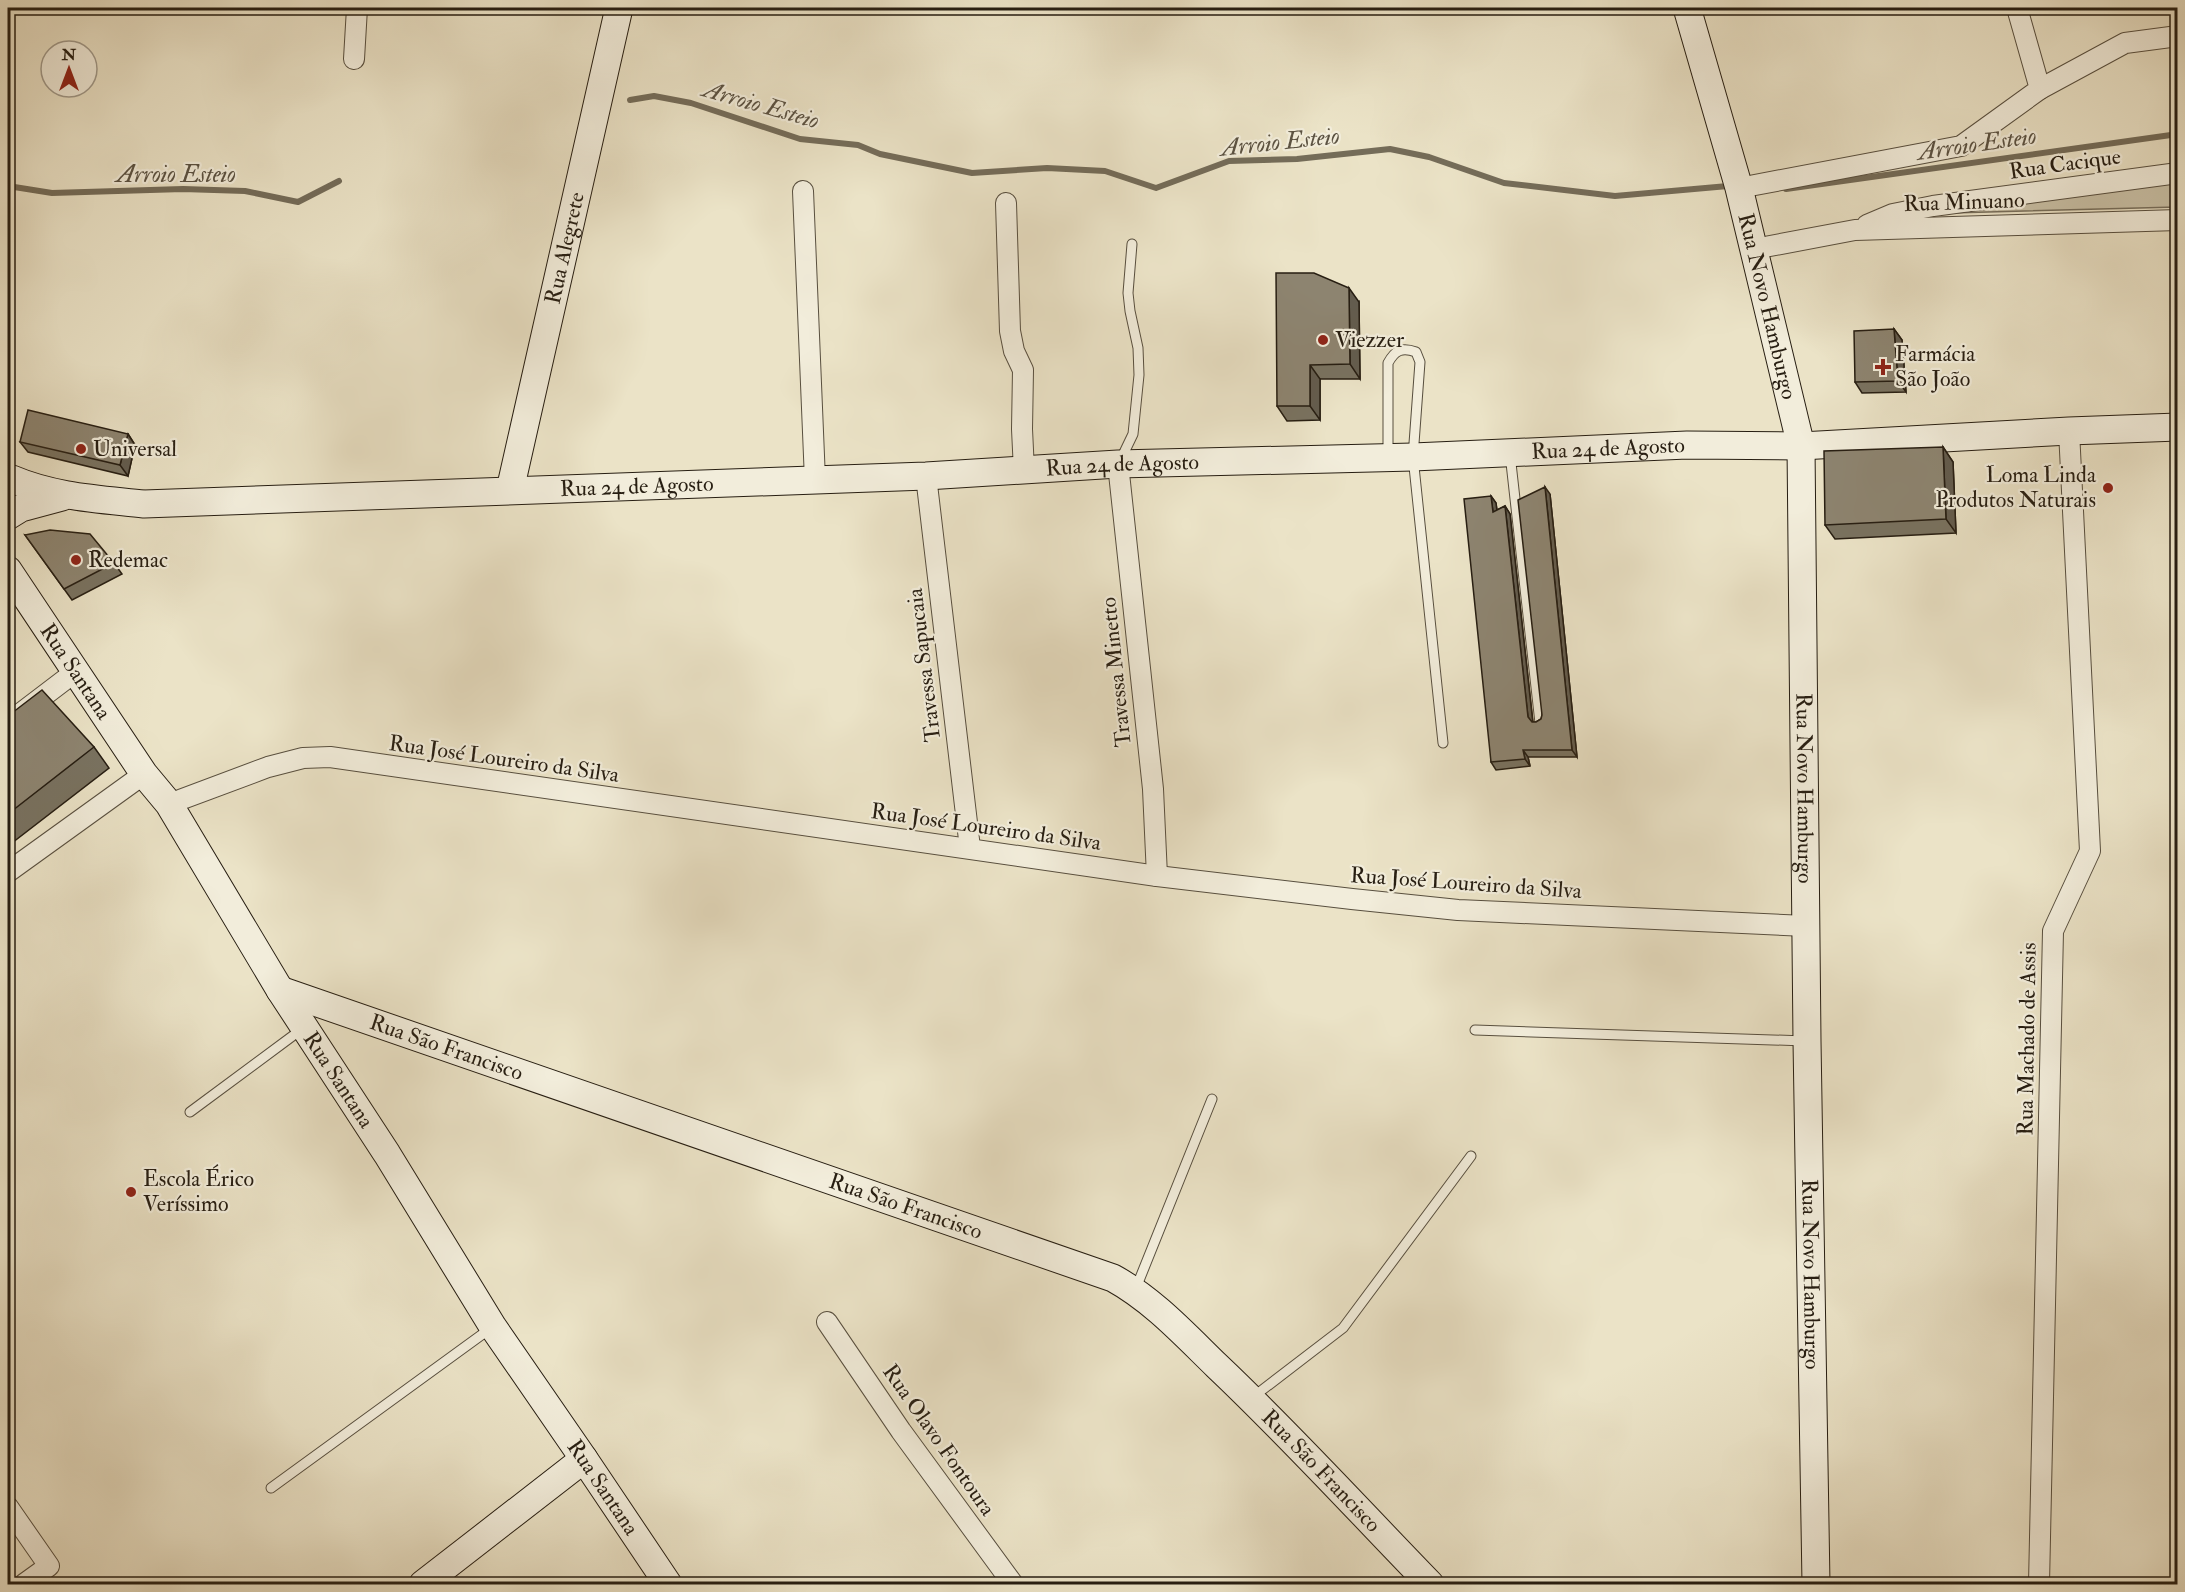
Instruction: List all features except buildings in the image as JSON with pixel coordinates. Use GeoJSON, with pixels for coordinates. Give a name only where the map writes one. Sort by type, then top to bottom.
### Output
{"type":"FeatureCollection","features":[{"type":"Feature","properties":{"kind":"street"},"geometry":{"type":"LineString","coordinates":[[354,59],[357,8]]}},
{"type":"Feature","properties":{"kind":"street","name":"Rua Alegrete"},"geometry":{"type":"LineString","coordinates":[[510,490],[619,8]]}},
{"type":"Feature","properties":{"kind":"street","name":"Rua Novo Hamburgo"},"geometry":{"type":"LineString","coordinates":[[1686,8],[1739,188],[1801,446],[1807,1041],[1816,1584]]}},
{"type":"Feature","properties":{"kind":"street"},"geometry":{"type":"LineString","coordinates":[[2017,8],[2040,89]]}},
{"type":"Feature","properties":{"kind":"street"},"geometry":{"type":"LineString","coordinates":[[1739,188],[1961,146],[2040,89],[2125,44],[2178,36]]}},
{"type":"Feature","properties":{"kind":"street","name":"Rua Cacique"},"geometry":{"type":"LineString","coordinates":[[1855,230],[1893,214],[1934,206],[2178,172]]}},
{"type":"Feature","properties":{"kind":"street"},"geometry":{"type":"LineString","coordinates":[[803,191],[815,480]]}},
{"type":"Feature","properties":{"kind":"street"},"geometry":{"type":"LineString","coordinates":[[1006,203],[1010,331],[1014,351],[1023,370],[1024,471]]}},
{"type":"Feature","properties":{"kind":"street","name":"Rua Minuano"},"geometry":{"type":"LineString","coordinates":[[1754,249],[1855,230],[2178,220]]}},
{"type":"Feature","properties":{"kind":"street","name":"Rua 24 de Agosto"},"geometry":{"type":"LineString","coordinates":[[10,477],[29,487],[69,496],[144,504],[926,476],[1118,464],[1400,457],[1687,446],[1801,446],[2178,427]]}},
{"type":"Feature","properties":{"kind":"street","name":"Rua Machado de Assis"},"geometry":{"type":"LineString","coordinates":[[2039,1584],[2053,931],[2090,852],[2069,431]]}},
{"type":"Feature","properties":{"kind":"street","name":"Travessa Minetto"},"geometry":{"type":"LineString","coordinates":[[1118,464],[1153,789],[1157,876]]}},
{"type":"Feature","properties":{"kind":"street","name":"Travessa Sapucaia"},"geometry":{"type":"LineString","coordinates":[[926,476],[970,848]]}},
{"type":"Feature","properties":{"kind":"street"},"geometry":{"type":"LineString","coordinates":[[8,515],[16,503],[17,495],[10,477]]}},
{"type":"Feature","properties":{"kind":"street","name":"Rua 24 de Agosto"},"geometry":{"type":"LineString","coordinates":[[8,515],[21,508],[69,496]]}},
{"type":"Feature","properties":{"kind":"street","name":"Rua Santana"},"geometry":{"type":"LineString","coordinates":[[8,563],[75,672],[144,774],[169,804],[280,990],[387,1154],[493,1327],[668,1584]]}},
{"type":"Feature","properties":{"kind":"street"},"geometry":{"type":"LineString","coordinates":[[8,723],[75,672]]}},
{"type":"Feature","properties":{"kind":"street","name":"Rua José Loureiro da Silva"},"geometry":{"type":"LineString","coordinates":[[169,804],[268,767],[303,758],[330,758],[1157,876],[1458,910],[1806,926]]}},
{"type":"Feature","properties":{"kind":"street"},"geometry":{"type":"LineString","coordinates":[[8,872],[144,774]]}},
{"type":"Feature","properties":{"kind":"street","name":"Rua São Francisco"},"geometry":{"type":"LineString","coordinates":[[280,990],[1105,1275],[1135,1290],[1251,1398],[1430,1584]]}},
{"type":"Feature","properties":{"kind":"street","name":"Rua Olavo Fontoura"},"geometry":{"type":"LineString","coordinates":[[827,1322],[901,1431],[1013,1584]]}},
{"type":"Feature","properties":{"kind":"street"},"geometry":{"type":"LineString","coordinates":[[423,1584],[584,1459]]}},
{"type":"Feature","properties":{"kind":"street"},"geometry":{"type":"LineString","coordinates":[[8,1507],[50,1566],[24,1584]]}},
{"type":"Feature","properties":{"kind":"lane"},"geometry":{"type":"LineString","coordinates":[[1118,464],[1133,434],[1139,375],[1138,348],[1128,293],[1132,244]]}},
{"type":"Feature","properties":{"kind":"lane"},"geometry":{"type":"LineString","coordinates":[[1400,457],[1420,362],[1416,352],[1409,349],[1401,349],[1394,353],[1388,363],[1400,457],[1443,743]]}},
{"type":"Feature","properties":{"kind":"lane"},"geometry":{"type":"LineString","coordinates":[[1509,452],[1540,723]]}},
{"type":"Feature","properties":{"kind":"lane"},"geometry":{"type":"LineString","coordinates":[[190,1112],[304,1028]]}},
{"type":"Feature","properties":{"kind":"lane"},"geometry":{"type":"LineString","coordinates":[[1475,1030],[1807,1041]]}},
{"type":"Feature","properties":{"kind":"lane"},"geometry":{"type":"LineString","coordinates":[[1135,1290],[1212,1099]]}},
{"type":"Feature","properties":{"kind":"lane"},"geometry":{"type":"LineString","coordinates":[[1251,1398],[1343,1328],[1471,1156]]}},
{"type":"Feature","properties":{"kind":"lane"},"geometry":{"type":"LineString","coordinates":[[271,1488],[493,1327]]}},
{"type":"Feature","properties":{"kind":"shaded area"},"geometry":{"type":"Polygon","coordinates":[[[2177,181],[2177,207],[1951,213],[2177,181]]]}},
{"type":"Feature","properties":{"kind":"waterway","name":"Arroio Esteio"},"geometry":{"type":"LineString","coordinates":[[630,100],[654,96],[691,103],[800,139],[858,145],[880,154],[972,173],[1047,168],[1105,171],[1156,188],[1229,161],[1297,159],[1390,149],[1429,157],[1504,183],[1615,196],[1728,186]]}},
{"type":"Feature","properties":{"kind":"waterway","name":"Arroio Esteio"},"geometry":{"type":"LineString","coordinates":[[1786,189],[2178,134]]}},
{"type":"Feature","properties":{"kind":"waterway","name":"Arroio Esteio"},"geometry":{"type":"LineString","coordinates":[[8,186],[52,193],[183,189],[245,191],[298,202],[339,181]]}},
{"type":"Feature","properties":{"kind":"place","name":"Viezzer"},"geometry":{"type":"Point","coordinates":[1323,340]}},
{"type":"Feature","properties":{"kind":"place","name":"Farmácia São João"},"geometry":{"type":"Point","coordinates":[1883,367]}},
{"type":"Feature","properties":{"kind":"place","name":"Universal"},"geometry":{"type":"Point","coordinates":[81,449]}},
{"type":"Feature","properties":{"kind":"place","name":"Loma Linda Produtos Naturais"},"geometry":{"type":"Point","coordinates":[2108,488]}},
{"type":"Feature","properties":{"kind":"place","name":"Redemac"},"geometry":{"type":"Point","coordinates":[76,560]}},
{"type":"Feature","properties":{"kind":"place","name":"Escola Érico Veríssimo"},"geometry":{"type":"Point","coordinates":[131,1192]}}]}
